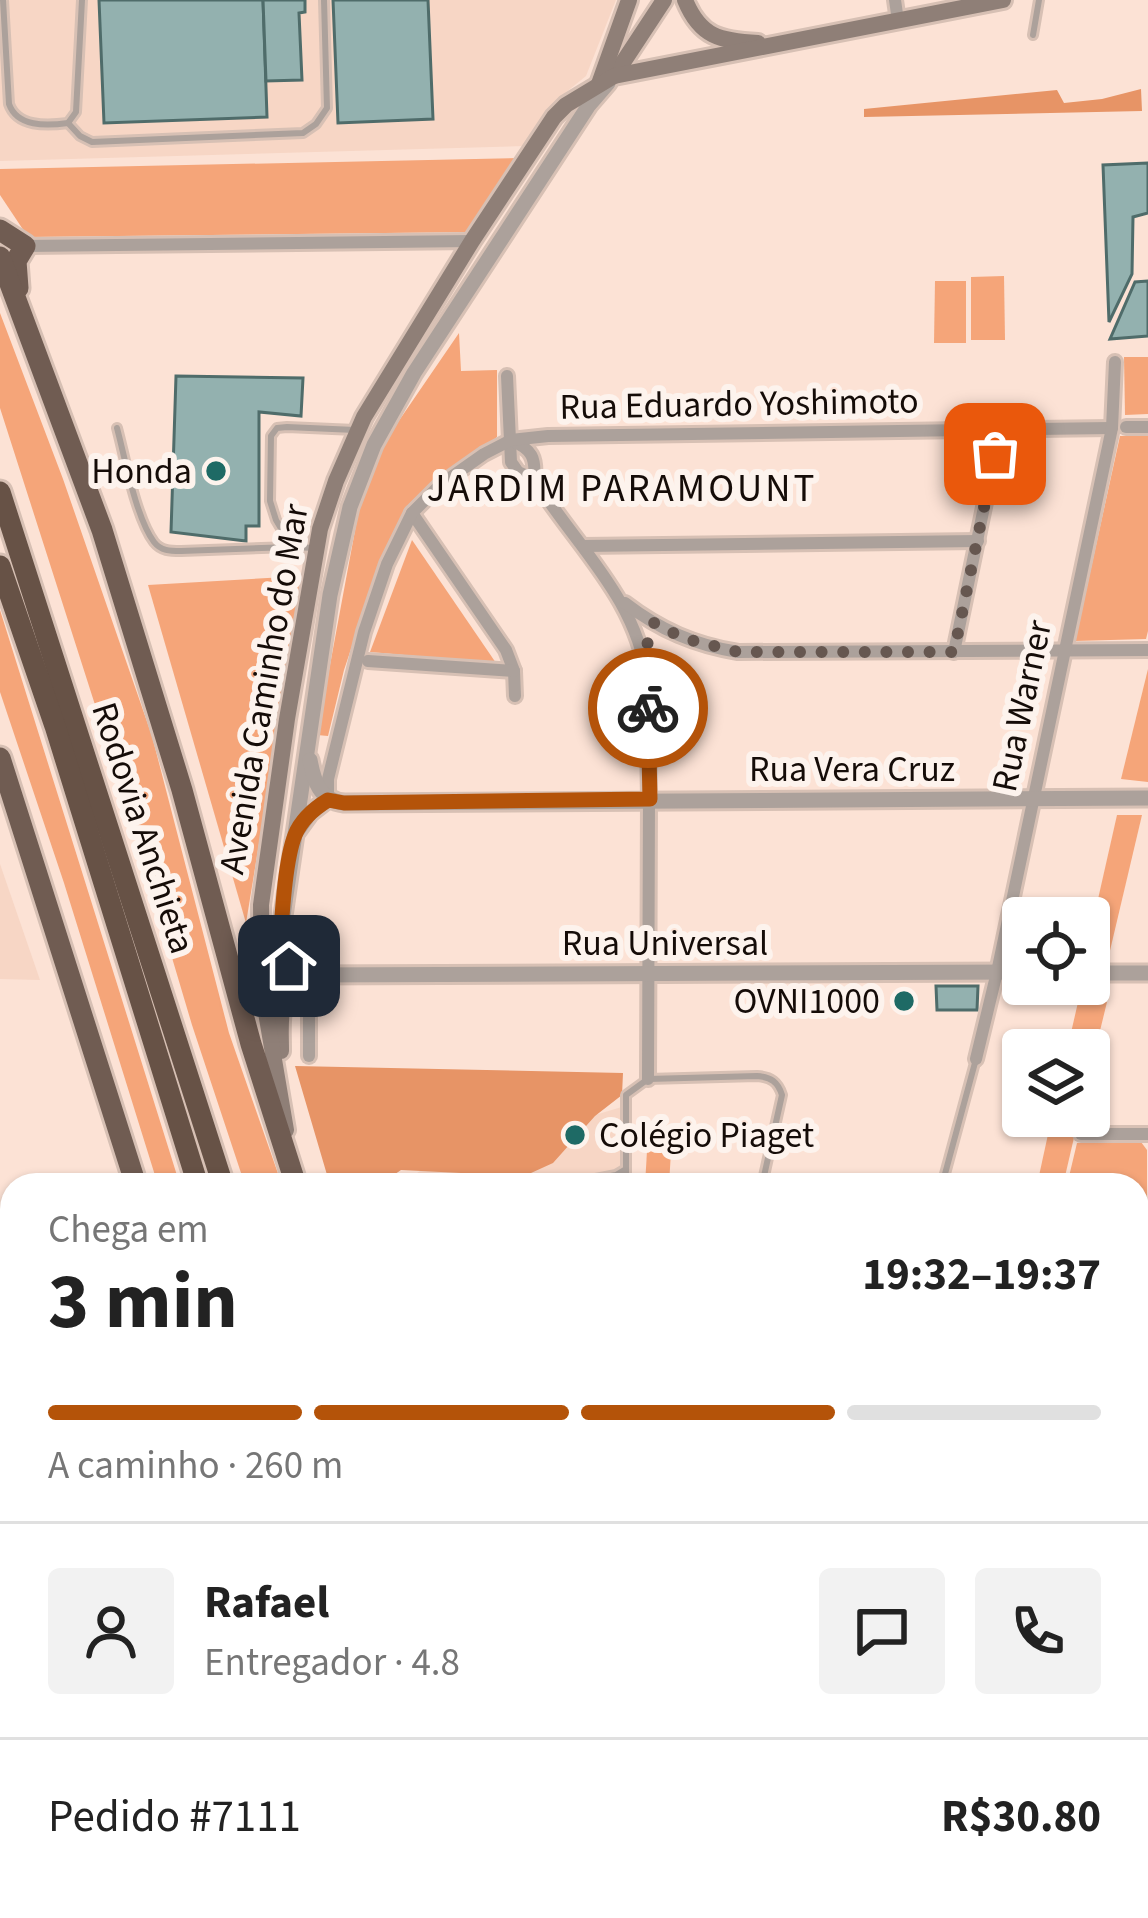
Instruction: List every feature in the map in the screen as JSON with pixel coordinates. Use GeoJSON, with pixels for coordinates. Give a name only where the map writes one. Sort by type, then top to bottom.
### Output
{"type":"FeatureCollection","features":[{"type":"Feature","properties":{"kind":"highway"},"geometry":{"type":"LineString","coordinates":[[0,230],[25,246],[16,261],[21,313]]}},
{"type":"Feature","properties":{"kind":"highway"},"geometry":{"type":"LineString","coordinates":[[0,257],[102,530],[292,1173]]}},
{"type":"Feature","properties":{"kind":"highway","name":"Rodovia Anchieta"},"geometry":{"type":"LineString","coordinates":[[0,492],[219,1173]]}},
{"type":"Feature","properties":{"kind":"highway","name":"Rodovia Anchieta"},"geometry":{"type":"LineString","coordinates":[[0,566],[55,726],[194,1173]]}},
{"type":"Feature","properties":{"kind":"highway"},"geometry":{"type":"LineString","coordinates":[[0,758],[132,1173]]}},
{"type":"Feature","properties":{"kind":"main road","name":"Avenida Caminho do Mar"},"geometry":{"type":"LineString","coordinates":[[603,86],[629,0]]}},
{"type":"Feature","properties":{"kind":"main road","name":"Avenida Caminho do Mar"},"geometry":{"type":"LineString","coordinates":[[293,1173],[262,989],[261,905],[316,548],[328,504],[358,430],[472,241],[554,117],[566,105],[603,86],[664,0]]}},
{"type":"Feature","properties":{"kind":"main road"},"geometry":{"type":"LineString","coordinates":[[678,64],[694,46],[694,20],[685,0]]}},
{"type":"Feature","properties":{"kind":"main road"},"geometry":{"type":"LineString","coordinates":[[603,86],[678,64],[1003,0]]}},
{"type":"Feature","properties":{"kind":"main road"},"geometry":{"type":"LineString","coordinates":[[694,20],[722,39],[777,45]]}},
{"type":"Feature","properties":{"kind":"main road"},"geometry":{"type":"LineString","coordinates":[[282,1106],[281,1014],[287,992],[308,974]]}},
{"type":"Feature","properties":{"kind":"street"},"geometry":{"type":"LineString","coordinates":[[895,0],[898,21]]}},
{"type":"Feature","properties":{"kind":"street","name":"Avenida Caminho do Mar"},"geometry":{"type":"LineString","coordinates":[[308,974],[285,961],[280,944],[330,595],[350,507],[365,465],[414,373],[603,86]]}},
{"type":"Feature","properties":{"kind":"street"},"geometry":{"type":"LineString","coordinates":[[25,246],[472,241]]}},
{"type":"Feature","properties":{"kind":"street","name":"Rua Warner"},"geometry":{"type":"LineString","coordinates":[[976,1059],[1064,651],[1119,427],[1115,362]]}},
{"type":"Feature","properties":{"kind":"street"},"geometry":{"type":"LineString","coordinates":[[507,376],[513,468],[534,479],[620,598],[644,661]]}},
{"type":"Feature","properties":{"kind":"street","name":"Rua Eduardo Yoshimoto"},"geometry":{"type":"LineString","coordinates":[[511,440],[1148,427]]}},
{"type":"Feature","properties":{"kind":"street"},"geometry":{"type":"LineString","coordinates":[[954,652],[997,445],[994,429]]}},
{"type":"Feature","properties":{"kind":"street"},"geometry":{"type":"LineString","coordinates":[[328,800],[328,779],[364,632],[387,564],[412,513],[440,485],[511,440]]}},
{"type":"Feature","properties":{"kind":"street"},"geometry":{"type":"LineString","coordinates":[[511,440],[532,453],[534,479]]}},
{"type":"Feature","properties":{"kind":"street"},"geometry":{"type":"LineString","coordinates":[[412,513],[500,640],[514,671],[515,695]]}},
{"type":"Feature","properties":{"kind":"street"},"geometry":{"type":"LineString","coordinates":[[583,546],[978,541]]}},
{"type":"Feature","properties":{"kind":"street"},"geometry":{"type":"LineString","coordinates":[[620,598],[683,638],[738,652],[1148,650]]}},
{"type":"Feature","properties":{"kind":"street"},"geometry":{"type":"LineString","coordinates":[[648,1079],[650,799],[644,661],[654,623]]}},
{"type":"Feature","properties":{"kind":"street"},"geometry":{"type":"LineString","coordinates":[[368,661],[514,671]]}},
{"type":"Feature","properties":{"kind":"street"},"geometry":{"type":"LineString","coordinates":[[307,745],[316,782],[328,800]]}},
{"type":"Feature","properties":{"kind":"street","name":"Rua Vera Cruz"},"geometry":{"type":"LineString","coordinates":[[328,800],[1148,798]]}},
{"type":"Feature","properties":{"kind":"street"},"geometry":{"type":"LineString","coordinates":[[294,836],[310,813],[328,800]]}},
{"type":"Feature","properties":{"kind":"street","name":"Rua Universal"},"geometry":{"type":"LineString","coordinates":[[308,974],[1002,972]]}},
{"type":"Feature","properties":{"kind":"street"},"geometry":{"type":"LineString","coordinates":[[1110,973],[1148,973]]}},
{"type":"Feature","properties":{"kind":"street"},"geometry":{"type":"LineString","coordinates":[[308,974],[309,1056]]}},
{"type":"Feature","properties":{"kind":"street"},"geometry":{"type":"LineString","coordinates":[[1110,1134],[1148,1134]]}},
{"type":"Feature","properties":{"kind":"lane"},"geometry":{"type":"LineString","coordinates":[[3,0],[13,113],[22,121],[68,123],[92,142],[303,133],[327,108],[324,0]]}},
{"type":"Feature","properties":{"kind":"lane"},"geometry":{"type":"LineString","coordinates":[[68,123],[76,112],[82,0]]}},
{"type":"Feature","properties":{"kind":"lane"},"geometry":{"type":"LineString","coordinates":[[1033,35],[1039,0]]}},
{"type":"Feature","properties":{"kind":"lane"},"geometry":{"type":"LineString","coordinates":[[292,547],[270,501],[272,436],[277,428],[286,427],[358,430]]}},
{"type":"Feature","properties":{"kind":"lane"},"geometry":{"type":"LineString","coordinates":[[117,428],[142,517],[155,545],[181,551],[316,548]]}},
{"type":"Feature","properties":{"kind":"lane"},"geometry":{"type":"LineString","coordinates":[[945,1173],[976,1059]]}},
{"type":"Feature","properties":{"kind":"lane"},"geometry":{"type":"LineString","coordinates":[[626,1173],[626,1096],[648,1079],[757,1076],[775,1082],[782,1096],[765,1173]]}},
{"type":"Feature","properties":{"kind":"lane"},"geometry":{"type":"LineString","coordinates":[[619,1173],[626,1168]]}},
{"type":"Feature","properties":{"kind":"shaded area"},"geometry":{"type":"Polygon","coordinates":[[[0,0],[616,0],[586,76],[554,102],[525,146],[0,161],[0,0]]]}},
{"type":"Feature","properties":{"kind":"shaded area"},"geometry":{"type":"Polygon","coordinates":[[[1141,89],[1142,111],[864,117],[864,109],[1057,90],[1064,103],[1141,89]]]}},
{"type":"Feature","properties":{"kind":"shaded area"},"geometry":{"type":"Polygon","coordinates":[[[522,158],[473,232],[28,237],[0,195],[0,169],[522,158]]]}},
{"type":"Feature","properties":{"kind":"shaded area"},"geometry":{"type":"Polygon","coordinates":[[[1004,276],[1005,340],[971,340],[971,277],[1004,276]]]}},
{"type":"Feature","properties":{"kind":"shaded area"},"geometry":{"type":"Polygon","coordinates":[[[935,281],[966,281],[966,343],[934,343],[935,281]]]}},
{"type":"Feature","properties":{"kind":"shaded area"},"geometry":{"type":"Polygon","coordinates":[[[0,313],[152,736],[229,1033],[278,1173],[241,1173],[0,408],[0,313]]]}},
{"type":"Feature","properties":{"kind":"shaded area"},"geometry":{"type":"Polygon","coordinates":[[[459,333],[461,371],[497,370],[497,437],[409,504],[364,610],[328,736],[317,735],[359,509],[385,441],[459,333]]]}},
{"type":"Feature","properties":{"kind":"shaded area"},"geometry":{"type":"Polygon","coordinates":[[[1124,357],[1148,357],[1148,414],[1125,415],[1124,357]]]}},
{"type":"Feature","properties":{"kind":"shaded area"},"geometry":{"type":"Polygon","coordinates":[[[1120,436],[1148,436],[1148,631],[1146,639],[1075,641],[1120,436]]]}},
{"type":"Feature","properties":{"kind":"shaded area"},"geometry":{"type":"Polygon","coordinates":[[[412,540],[496,663],[370,652],[412,540]]]}},
{"type":"Feature","properties":{"kind":"shaded area"},"geometry":{"type":"Polygon","coordinates":[[[303,576],[246,923],[148,585],[303,576]]]}},
{"type":"Feature","properties":{"kind":"shaded area"},"geometry":{"type":"Polygon","coordinates":[[[0,610],[176,1173],[154,1173],[0,692],[0,610]]]}},
{"type":"Feature","properties":{"kind":"shaded area"},"geometry":{"type":"Polygon","coordinates":[[[1148,669],[1148,782],[1121,779],[1148,669]]]}},
{"type":"Feature","properties":{"kind":"shaded area"},"geometry":{"type":"Polygon","coordinates":[[[1117,815],[1142,815],[1110,951],[1110,897],[1098,897],[1117,815]]]}},
{"type":"Feature","properties":{"kind":"shaded area"},"geometry":{"type":"Polygon","coordinates":[[[0,864],[40,980],[0,979],[0,864]]]}},
{"type":"Feature","properties":{"kind":"shaded area"},"geometry":{"type":"Polygon","coordinates":[[[1077,1005],[1106,1005],[1100,1029],[1072,1029],[1077,1005]]]}},
{"type":"Feature","properties":{"kind":"shaded area"},"geometry":{"type":"Polygon","coordinates":[[[295,1066],[623,1073],[622,1095],[595,1116],[553,1163],[531,1173],[326,1173],[295,1066]]]}},
{"type":"Feature","properties":{"kind":"shaded area","name":"Colégio Piaget"},"geometry":{"type":"Polygon","coordinates":[[[625,1106],[624,1173],[417,1173],[428,1165],[625,1106]]]}},
{"type":"Feature","properties":{"kind":"shaded area"},"geometry":{"type":"Polygon","coordinates":[[[648,1134],[672,1135],[670,1173],[646,1173],[648,1134]]]}},
{"type":"Feature","properties":{"kind":"shaded area"},"geometry":{"type":"Polygon","coordinates":[[[1047,1137],[1074,1137],[1066,1173],[1040,1173],[1047,1137]]]}},
{"type":"Feature","properties":{"kind":"shaded area"},"geometry":{"type":"Polygon","coordinates":[[[1141,1142],[1147,1150],[1147,1173],[1070,1173],[1077,1143],[1141,1142]]]}},
{"type":"Feature","properties":{"kind":"building"},"geometry":{"type":"Polygon","coordinates":[[[99,0],[263,0],[267,117],[104,123],[99,0]]]}},
{"type":"Feature","properties":{"kind":"building"},"geometry":{"type":"Polygon","coordinates":[[[263,0],[305,0],[305,12],[299,13],[302,80],[266,81],[263,0]]]}},
{"type":"Feature","properties":{"kind":"building"},"geometry":{"type":"Polygon","coordinates":[[[333,0],[428,0],[433,119],[338,123],[333,0]]]}},
{"type":"Feature","properties":{"kind":"building"},"geometry":{"type":"Polygon","coordinates":[[[1148,163],[1148,213],[1133,217],[1132,274],[1109,322],[1103,165],[1148,163]]]}},
{"type":"Feature","properties":{"kind":"building"},"geometry":{"type":"Polygon","coordinates":[[[1148,281],[1148,336],[1110,339],[1135,282],[1148,281]]]}},
{"type":"Feature","properties":{"kind":"building","name":"Honda"},"geometry":{"type":"Polygon","coordinates":[[[176,376],[303,378],[301,416],[259,412],[259,526],[246,526],[246,541],[171,532],[176,376]]]}},
{"type":"Feature","properties":{"kind":"building"},"geometry":{"type":"Polygon","coordinates":[[[936,986],[978,986],[977,1010],[937,1010],[936,986]]]}},
{"type":"Feature","properties":{"kind":"way so far"},"geometry":{"type":"LineString","coordinates":[[648,708],[644,661],[654,623],[706,646],[738,652],[954,652],[995,454]]}},
{"type":"Feature","properties":{"kind":"place","name":"Honda"},"geometry":{"type":"Point","coordinates":[216,471]}},
{"type":"Feature","properties":{"kind":"place","name":"OVNI1000"},"geometry":{"type":"Point","coordinates":[904,1001]}},
{"type":"Feature","properties":{"kind":"place","name":"Colégio Piaget"},"geometry":{"type":"Point","coordinates":[575,1135]}},
{"type":"Feature","properties":{"kind":"district","name":"JARDIM PARAMOUNT"},"geometry":{"type":"Point","coordinates":[622,489]}},
{"type":"Feature","properties":{"kind":"route"},"geometry":{"type":"LineString","coordinates":[[289,966],[280,944],[289,866],[294,836],[315,808],[328,800],[650,799],[648,708]]}}]}
